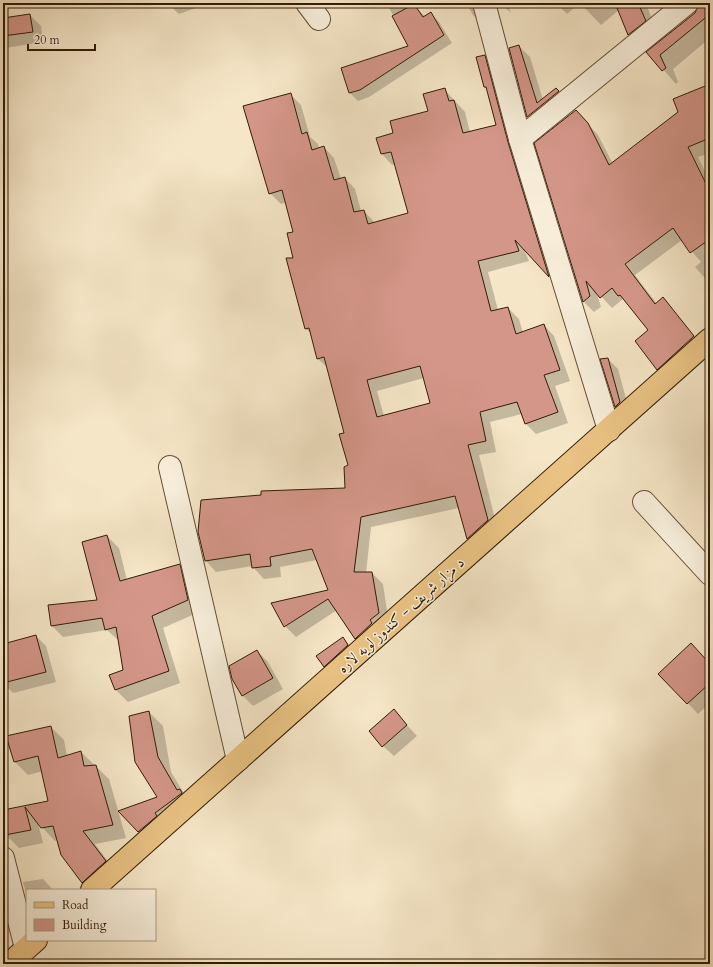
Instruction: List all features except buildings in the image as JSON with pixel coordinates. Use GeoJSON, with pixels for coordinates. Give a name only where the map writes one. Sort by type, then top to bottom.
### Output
{"type":"FeatureCollection","features":[{"type":"Feature","properties":{"kind":"main road","name":"د مزار شریف - کندوز لویه لاره"},"geometry":{"type":"LineString","coordinates":[[93,889],[710,340]]}},
{"type":"Feature","properties":{"kind":"main road"},"geometry":{"type":"LineString","coordinates":[[9,964],[31,944]]}},
{"type":"Feature","properties":{"kind":"street"},"geometry":{"type":"LineString","coordinates":[[484,3],[520,139],[608,430]]}},
{"type":"Feature","properties":{"kind":"street"},"geometry":{"type":"LineString","coordinates":[[520,139],[687,3]]}},
{"type":"Feature","properties":{"kind":"street"},"geometry":{"type":"LineString","coordinates":[[170,467],[238,760]]}},
{"type":"Feature","properties":{"kind":"street"},"geometry":{"type":"LineString","coordinates":[[644,502],[710,574]]}},
{"type":"Feature","properties":{"kind":"street"},"geometry":{"type":"LineString","coordinates":[[3,858],[26,929]]}}]}
